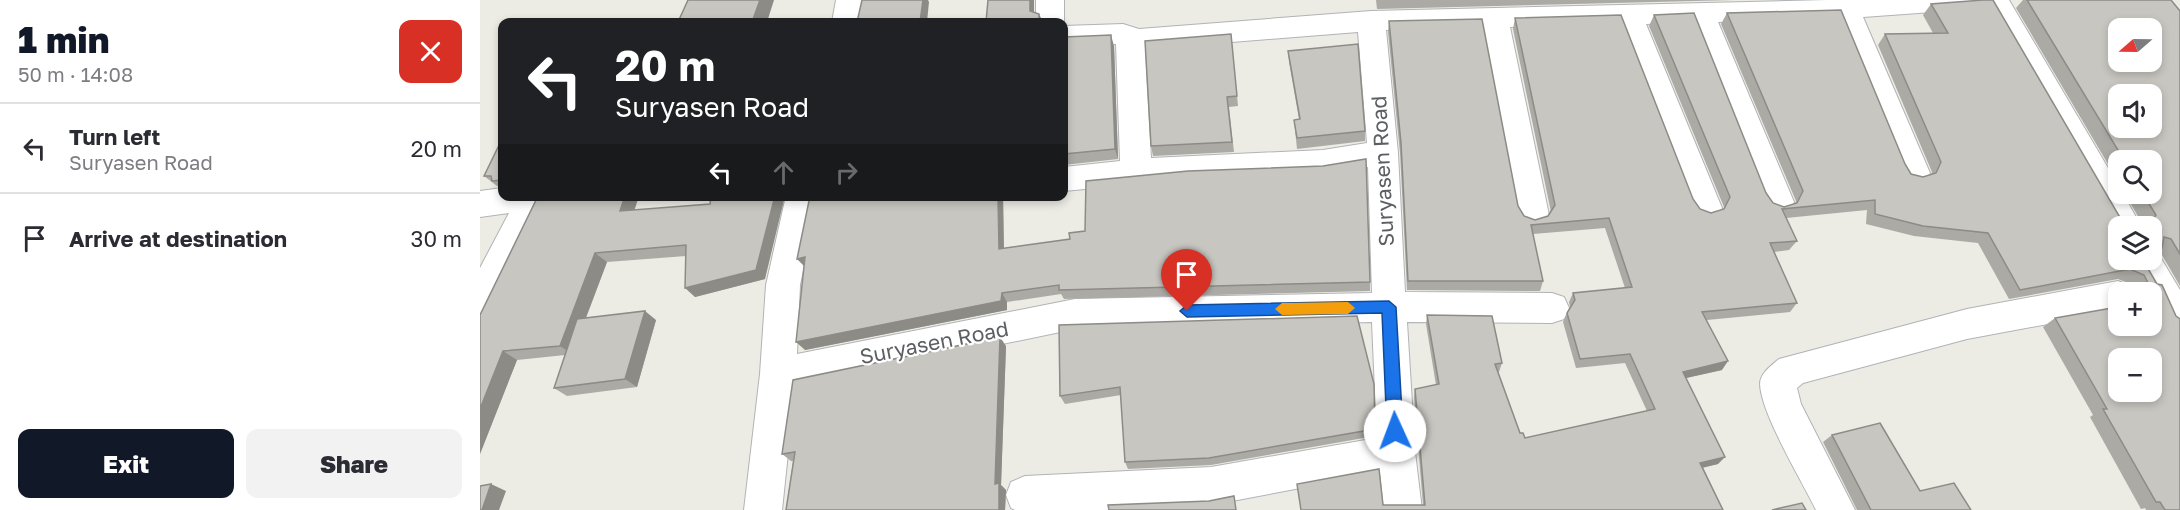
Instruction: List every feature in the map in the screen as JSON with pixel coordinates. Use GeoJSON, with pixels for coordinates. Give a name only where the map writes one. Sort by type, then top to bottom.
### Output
{"type":"FeatureCollection","features":[{"type":"Feature","properties":{"kind":"street"},"geometry":{"type":"LineString","coordinates":[[847,18],[850,0]]}},
{"type":"Feature","properties":{"kind":"street"},"geometry":{"type":"LineString","coordinates":[[1050,0],[1050,18]]}},
{"type":"Feature","properties":{"kind":"street"},"geometry":{"type":"LineString","coordinates":[[1068,36],[1123,34],[1131,39],[1371,21],[1846,9],[1974,0]]}},
{"type":"Feature","properties":{"kind":"street"},"geometry":{"type":"LineString","coordinates":[[1995,0],[2119,216]]}},
{"type":"Feature","properties":{"kind":"street"},"geometry":{"type":"LineString","coordinates":[[1846,9],[1914,173]]}},
{"type":"Feature","properties":{"kind":"street"},"geometry":{"type":"LineString","coordinates":[[1701,13],[1778,202]]}},
{"type":"Feature","properties":{"kind":"street"},"geometry":{"type":"LineString","coordinates":[[1629,15],[1706,208]]}},
{"type":"Feature","properties":{"kind":"street"},"geometry":{"type":"LineString","coordinates":[[1494,18],[1533,215]]}},
{"type":"Feature","properties":{"kind":"street","name":"Suryasen Road"},"geometry":{"type":"LineString","coordinates":[[778,374],[1075,314],[1389,307],[1383,153],[1371,21]]}},
{"type":"Feature","properties":{"kind":"street"},"geometry":{"type":"LineString","coordinates":[[1131,39],[1136,172]]}},
{"type":"Feature","properties":{"kind":"street"},"geometry":{"type":"LineString","coordinates":[[1068,179],[1190,167],[1323,162],[1383,153]]}},
{"type":"Feature","properties":{"kind":"street"},"geometry":{"type":"LineString","coordinates":[[480,204],[503,201]]}},
{"type":"Feature","properties":{"kind":"street"},"geometry":{"type":"LineString","coordinates":[[480,302],[532,201]]}},
{"type":"Feature","properties":{"kind":"street"},"geometry":{"type":"LineString","coordinates":[[764,510],[778,374],[783,285],[801,201]]}},
{"type":"Feature","properties":{"kind":"street"},"geometry":{"type":"LineString","coordinates":[[2154,281],[2180,320]]}},
{"type":"Feature","properties":{"kind":"street"},"geometry":{"type":"LineString","coordinates":[[1836,510],[1784,407],[1778,383],[1792,370],[1967,324],[2108,298]]}},
{"type":"Feature","properties":{"kind":"street"},"geometry":{"type":"LineString","coordinates":[[1403,510],[1396,452],[1389,307],[1552,308]]}},
{"type":"Feature","properties":{"kind":"street"},"geometry":{"type":"LineString","coordinates":[[1025,495],[1211,486],[1396,452]]}},
{"type":"Feature","properties":{"kind":"building"},"geometry":{"type":"Polygon","coordinates":[[[688,0],[760,0],[753,18],[680,18],[688,0]]]}},
{"type":"Feature","properties":{"kind":"building"},"geometry":{"type":"Polygon","coordinates":[[[862,0],[923,0],[921,18],[858,18],[862,0]]]}},
{"type":"Feature","properties":{"kind":"building"},"geometry":{"type":"Polygon","coordinates":[[[988,0],[1030,0],[1030,11],[1039,14],[1039,18],[986,18],[988,0]]]}},
{"type":"Feature","properties":{"kind":"building"},"geometry":{"type":"Polygon","coordinates":[[[1993,0],[2108,197],[2108,204],[2112,204],[2119,216],[2108,216],[2108,270],[2125,270],[2020,290],[1988,233],[1923,226],[1875,214],[1875,200],[1782,209],[1797,241],[1770,243],[1797,303],[1702,312],[1728,361],[1683,372],[1725,457],[1700,463],[1723,510],[1301,510],[1297,484],[1379,469],[1383,505],[1425,505],[1415,389],[1439,384],[1427,315],[1492,316],[1502,363],[1495,364],[1520,433],[1523,433],[1525,438],[1655,409],[1630,354],[1580,359],[1567,313],[1575,300],[1573,293],[1632,287],[1609,218],[1531,225],[1543,281],[1408,281],[1401,143],[1389,21],[1482,19],[1518,206],[1524,216],[1535,220],[1548,216],[1555,205],[1515,18],[1621,15],[1693,199],[1700,209],[1711,213],[1724,209],[1730,197],[1654,15],[1694,13],[1766,193],[1773,203],[1784,207],[1797,203],[1803,191],[1727,13],[1841,10],[1905,164],[1911,174],[1923,177],[1936,173],[1941,162],[1885,34],[1948,33],[1931,4],[1993,0]]]}},
{"type":"Feature","properties":{"kind":"building"},"geometry":{"type":"Polygon","coordinates":[[[2027,0],[2171,0],[2180,11],[2180,254],[2171,239],[2164,237],[2162,248],[2162,216],[2156,215],[2149,204],[2162,204],[2162,150],[2118,150],[2111,138],[2162,138],[2162,84],[2108,84],[2108,134],[2027,0]]]}},
{"type":"Feature","properties":{"kind":"building"},"geometry":{"type":"Polygon","coordinates":[[[1231,34],[1237,96],[1227,97],[1232,142],[1151,146],[1145,41],[1231,34]]]}},
{"type":"Feature","properties":{"kind":"building"},"geometry":{"type":"Polygon","coordinates":[[[1111,35],[1115,149],[1068,154],[1068,37],[1111,35]]]}},
{"type":"Feature","properties":{"kind":"building"},"geometry":{"type":"Polygon","coordinates":[[[1358,44],[1365,131],[1297,138],[1294,120],[1300,119],[1288,51],[1358,44]]]}},
{"type":"Feature","properties":{"kind":"building"},"geometry":{"type":"Polygon","coordinates":[[[498,147],[498,180],[492,181],[491,176],[484,176],[498,147]]]}},
{"type":"Feature","properties":{"kind":"building"},"geometry":{"type":"Polygon","coordinates":[[[1366,159],[1370,282],[1059,290],[1059,285],[1002,293],[1001,301],[796,342],[805,257],[797,259],[809,201],[998,201],[999,249],[1070,239],[1069,233],[1085,231],[1086,181],[1188,171],[1323,166],[1366,159]]]}},
{"type":"Feature","properties":{"kind":"building"},"geometry":{"type":"Polygon","coordinates":[[[536,201],[623,201],[620,211],[710,204],[710,201],[774,201],[756,270],[685,288],[686,245],[595,253],[560,346],[503,351],[480,409],[480,315],[536,201]]]}},
{"type":"Feature","properties":{"kind":"building"},"geometry":{"type":"Polygon","coordinates":[[[2132,270],[2149,270],[2156,282],[2148,282],[2144,275],[2132,270]]]}},
{"type":"Feature","properties":{"kind":"building"},"geometry":{"type":"Polygon","coordinates":[[[2162,285],[2176,316],[2180,319],[2180,510],[2165,510],[2160,502],[2156,502],[2055,318],[2108,309],[2108,336],[2162,336],[2162,285]]]}},
{"type":"Feature","properties":{"kind":"building"},"geometry":{"type":"Polygon","coordinates":[[[645,311],[625,379],[554,388],[577,319],[645,311]]]}},
{"type":"Feature","properties":{"kind":"building"},"geometry":{"type":"Polygon","coordinates":[[[1357,316],[1374,384],[1375,429],[1209,458],[1125,462],[1120,387],[1060,396],[1059,325],[1357,316]]]}},
{"type":"Feature","properties":{"kind":"building"},"geometry":{"type":"Polygon","coordinates":[[[1000,337],[995,484],[999,483],[999,510],[786,510],[795,452],[782,454],[793,380],[1000,337]]]}},
{"type":"Feature","properties":{"kind":"building"},"geometry":{"type":"Polygon","coordinates":[[[1880,423],[1920,491],[1954,483],[1971,510],[1871,510],[1832,435],[1880,423]]]}},
{"type":"Feature","properties":{"kind":"building"},"geometry":{"type":"Polygon","coordinates":[[[491,484],[482,510],[480,510],[480,486],[491,484]]]}},
{"type":"Feature","properties":{"kind":"building"},"geometry":{"type":"Polygon","coordinates":[[[1234,496],[1236,510],[1109,510],[1108,505],[1209,501],[1234,496]]]}},
{"type":"Feature","properties":{"kind":"building"},"geometry":{"type":"Polygon","coordinates":[[[1802,503],[1806,510],[1772,510],[1802,503]]]}},
{"type":"Feature","properties":{"kind":"slow traffic"},"geometry":{"type":"LineString","coordinates":[[1282,309],[1348,308]]}},
{"type":"Feature","properties":{"kind":"route"},"geometry":{"type":"LineString","coordinates":[[1187,311],[1389,307],[1395,431]]}}]}
